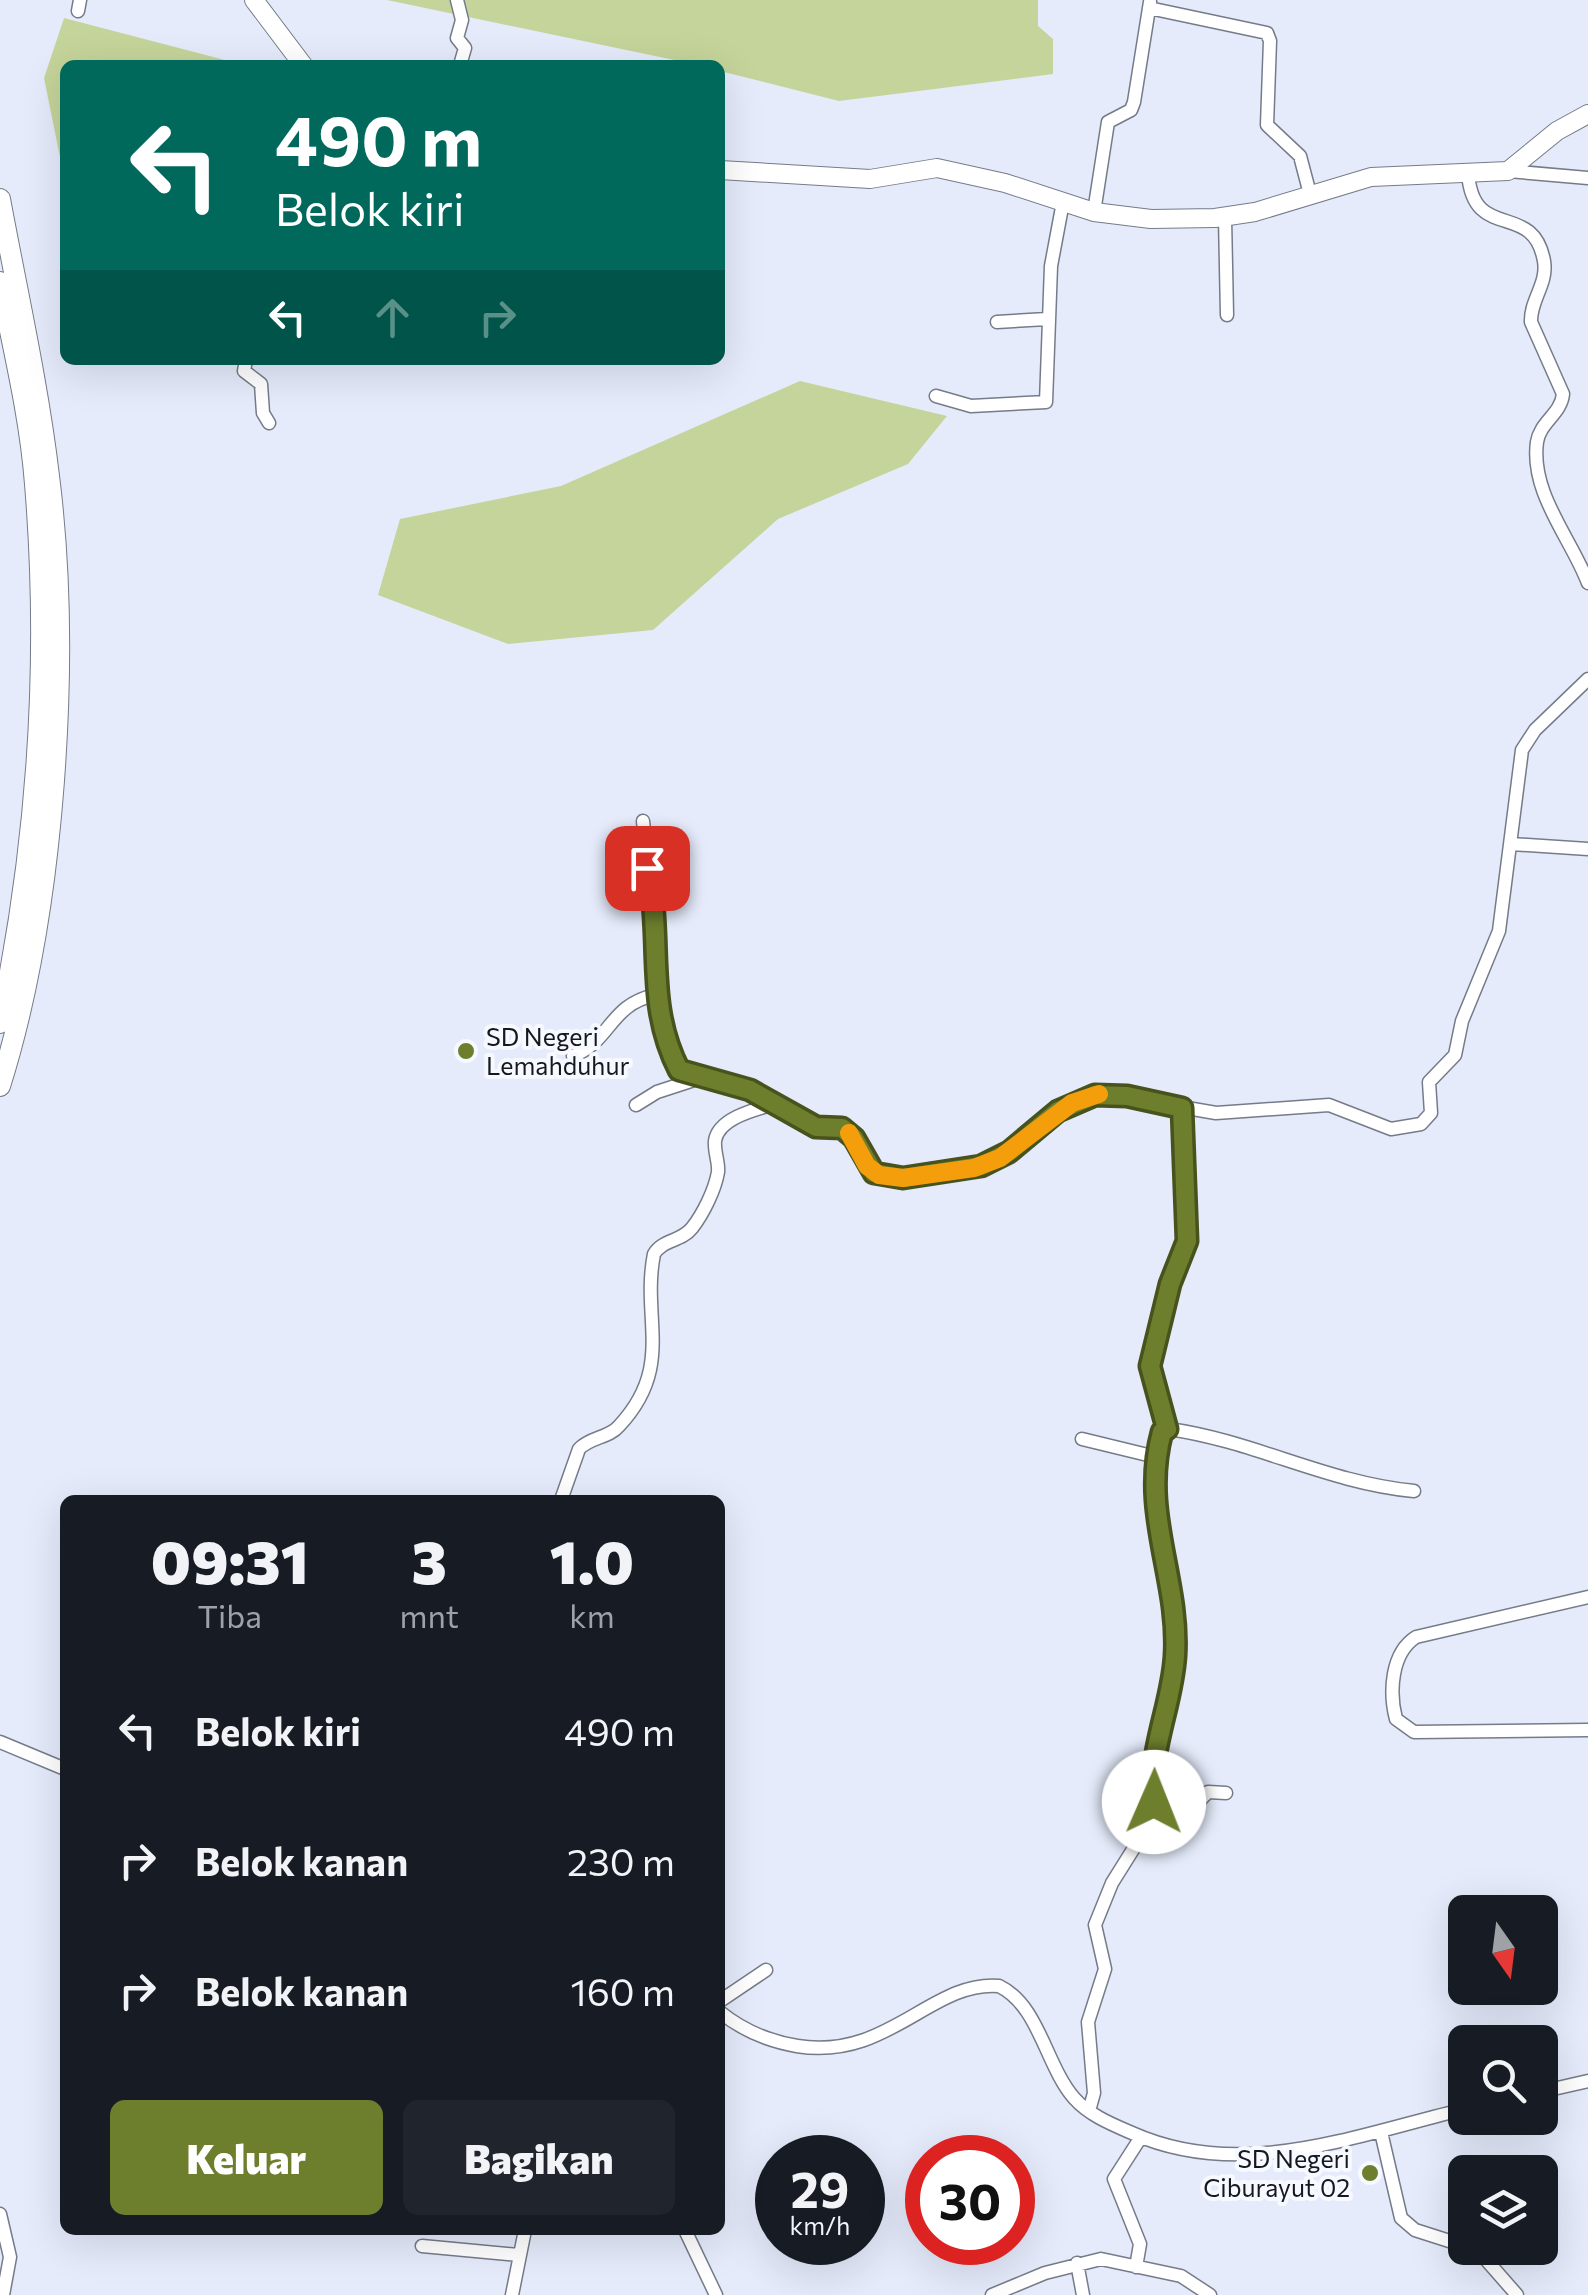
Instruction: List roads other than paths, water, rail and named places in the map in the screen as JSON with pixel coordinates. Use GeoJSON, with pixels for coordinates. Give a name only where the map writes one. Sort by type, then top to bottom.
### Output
{"type":"FeatureCollection","features":[{"type":"Feature","properties":{"kind":"highway"},"geometry":{"type":"LineString","coordinates":[[0,199],[50,476],[58,595],[48,831],[28,963],[0,1086]]}},
{"type":"Feature","properties":{"kind":"highway"},"geometry":{"type":"LineString","coordinates":[[0,282],[35,481],[41,633],[32,829],[0,1023]]}},
{"type":"Feature","properties":{"kind":"main road"},"geometry":{"type":"LineString","coordinates":[[254,0],[299,60]]}},
{"type":"Feature","properties":{"kind":"main road"},"geometry":{"type":"LineString","coordinates":[[725,170],[870,179],[937,168],[1006,183],[1094,212],[1151,220],[1225,218],[1389,175],[1508,171],[1557,131],[1588,114]]}},
{"type":"Feature","properties":{"kind":"street"},"geometry":{"type":"LineString","coordinates":[[457,0],[462,20],[457,38],[465,48],[461,60]]}},
{"type":"Feature","properties":{"kind":"street"},"geometry":{"type":"LineString","coordinates":[[1094,212],[1108,122],[1131,110],[1134,102],[1150,4],[1267,33],[1267,125],[1300,156],[1310,194]]}},
{"type":"Feature","properties":{"kind":"street"},"geometry":{"type":"LineString","coordinates":[[1508,171],[1588,178]]}},
{"type":"Feature","properties":{"kind":"street"},"geometry":{"type":"LineString","coordinates":[[1468,172],[1476,206],[1528,229],[1542,254],[1544,282],[1531,322],[1563,394],[1561,406],[1538,437],[1538,472],[1588,584]]}},
{"type":"Feature","properties":{"kind":"street"},"geometry":{"type":"LineString","coordinates":[[936,396],[971,406],[1046,402],[1054,232],[1063,202]]}},
{"type":"Feature","properties":{"kind":"street"},"geometry":{"type":"LineString","coordinates":[[1225,218],[1227,314]]}},
{"type":"Feature","properties":{"kind":"street"},"geometry":{"type":"LineString","coordinates":[[997,322],[1047,319]]}},
{"type":"Feature","properties":{"kind":"street"},"geometry":{"type":"LineString","coordinates":[[245,365],[244,371],[261,384],[263,413],[269,422]]}},
{"type":"Feature","properties":{"kind":"street"},"geometry":{"type":"LineString","coordinates":[[643,821],[654,924],[654,995],[676,1066],[684,1073],[750,1090],[816,1127],[842,1128],[858,1144],[871,1170],[898,1178],[990,1162],[1041,1122],[1095,1095],[1127,1096],[1216,1114],[1329,1105],[1391,1128],[1421,1124],[1430,1113],[1428,1082],[1456,1056],[1462,1021],[1499,931],[1524,745],[1588,679]]}},
{"type":"Feature","properties":{"kind":"street"},"geometry":{"type":"LineString","coordinates":[[1511,844],[1588,848]]}},
{"type":"Feature","properties":{"kind":"street"},"geometry":{"type":"LineString","coordinates":[[573,1056],[596,1044],[621,1008],[654,995]]}},
{"type":"Feature","properties":{"kind":"street"},"geometry":{"type":"LineString","coordinates":[[636,1105],[657,1092],[707,1076]]}},
{"type":"Feature","properties":{"kind":"street"},"geometry":{"type":"LineString","coordinates":[[564,1495],[578,1449],[617,1429],[644,1386],[656,1345],[654,1254],[663,1244],[689,1232],[702,1213],[718,1172],[718,1133],[740,1116],[772,1105]]}},
{"type":"Feature","properties":{"kind":"street"},"geometry":{"type":"LineString","coordinates":[[1167,1429],[1150,1366],[1164,1301],[1187,1241],[1182,1108]]}},
{"type":"Feature","properties":{"kind":"street"},"geometry":{"type":"LineString","coordinates":[[1089,2112],[1094,2087],[1088,2022],[1105,1969],[1095,1934],[1096,1919],[1112,1883],[1154,1816],[1154,1756],[1176,1646],[1155,1518],[1156,1457],[1162,1432],[1167,1429],[1254,1447],[1348,1481],[1414,1491]]}},
{"type":"Feature","properties":{"kind":"street"},"geometry":{"type":"LineString","coordinates":[[1082,1439],[1156,1457]]}},
{"type":"Feature","properties":{"kind":"street"},"geometry":{"type":"LineString","coordinates":[[1588,1597],[1416,1637],[1402,1649],[1392,1693],[1396,1719],[1414,1732],[1588,1730]]}},
{"type":"Feature","properties":{"kind":"street"},"geometry":{"type":"LineString","coordinates":[[0,1742],[60,1767]]}},
{"type":"Feature","properties":{"kind":"street"},"geometry":{"type":"LineString","coordinates":[[1148,1831],[1169,1832],[1208,1792],[1226,1793]]}},
{"type":"Feature","properties":{"kind":"street"},"geometry":{"type":"LineString","coordinates":[[725,1998],[766,1970]]}},
{"type":"Feature","properties":{"kind":"street"},"geometry":{"type":"LineString","coordinates":[[725,2015],[780,2043],[834,2050],[868,2040],[963,1994],[1000,1986],[1025,2010],[1055,2072],[1089,2112],[1140,2138],[1210,2157],[1271,2153],[1448,2114]]}},
{"type":"Feature","properties":{"kind":"street"},"geometry":{"type":"LineString","coordinates":[[1558,2088],[1588,2081]]}},
{"type":"Feature","properties":{"kind":"street"},"geometry":{"type":"LineString","coordinates":[[1381,2132],[1401,2218],[1415,2230],[1448,2241]]}},
{"type":"Feature","properties":{"kind":"street"},"geometry":{"type":"LineString","coordinates":[[1136,2267],[1140,2244],[1114,2179],[1140,2138]]}},
{"type":"Feature","properties":{"kind":"street"},"geometry":{"type":"LineString","coordinates":[[0,2214],[10,2257],[3,2295]]}},
{"type":"Feature","properties":{"kind":"street"},"geometry":{"type":"LineString","coordinates":[[512,2295],[525,2235]]}},
{"type":"Feature","properties":{"kind":"street"},"geometry":{"type":"LineString","coordinates":[[687,2235],[716,2295]]}},
{"type":"Feature","properties":{"kind":"street"},"geometry":{"type":"LineString","coordinates":[[422,2246],[519,2256]]}},
{"type":"Feature","properties":{"kind":"street"},"geometry":{"type":"LineString","coordinates":[[992,2295],[1077,2263],[1111,2260],[1182,2276],[1210,2295]]}},
{"type":"Feature","properties":{"kind":"street"},"geometry":{"type":"LineString","coordinates":[[1077,2263],[1083,2295]]}},
{"type":"Feature","properties":{"kind":"street"},"geometry":{"type":"LineString","coordinates":[[1490,2265],[1517,2295]]}},
{"type":"Feature","properties":{"kind":"place","name":"SD Negeri Lemahduhur"},"geometry":{"type":"Point","coordinates":[466,1051]}},
{"type":"Feature","properties":{"kind":"place","name":"SD Negeri Ciburayut 02"},"geometry":{"type":"Point","coordinates":[1370,2173]}}]}
